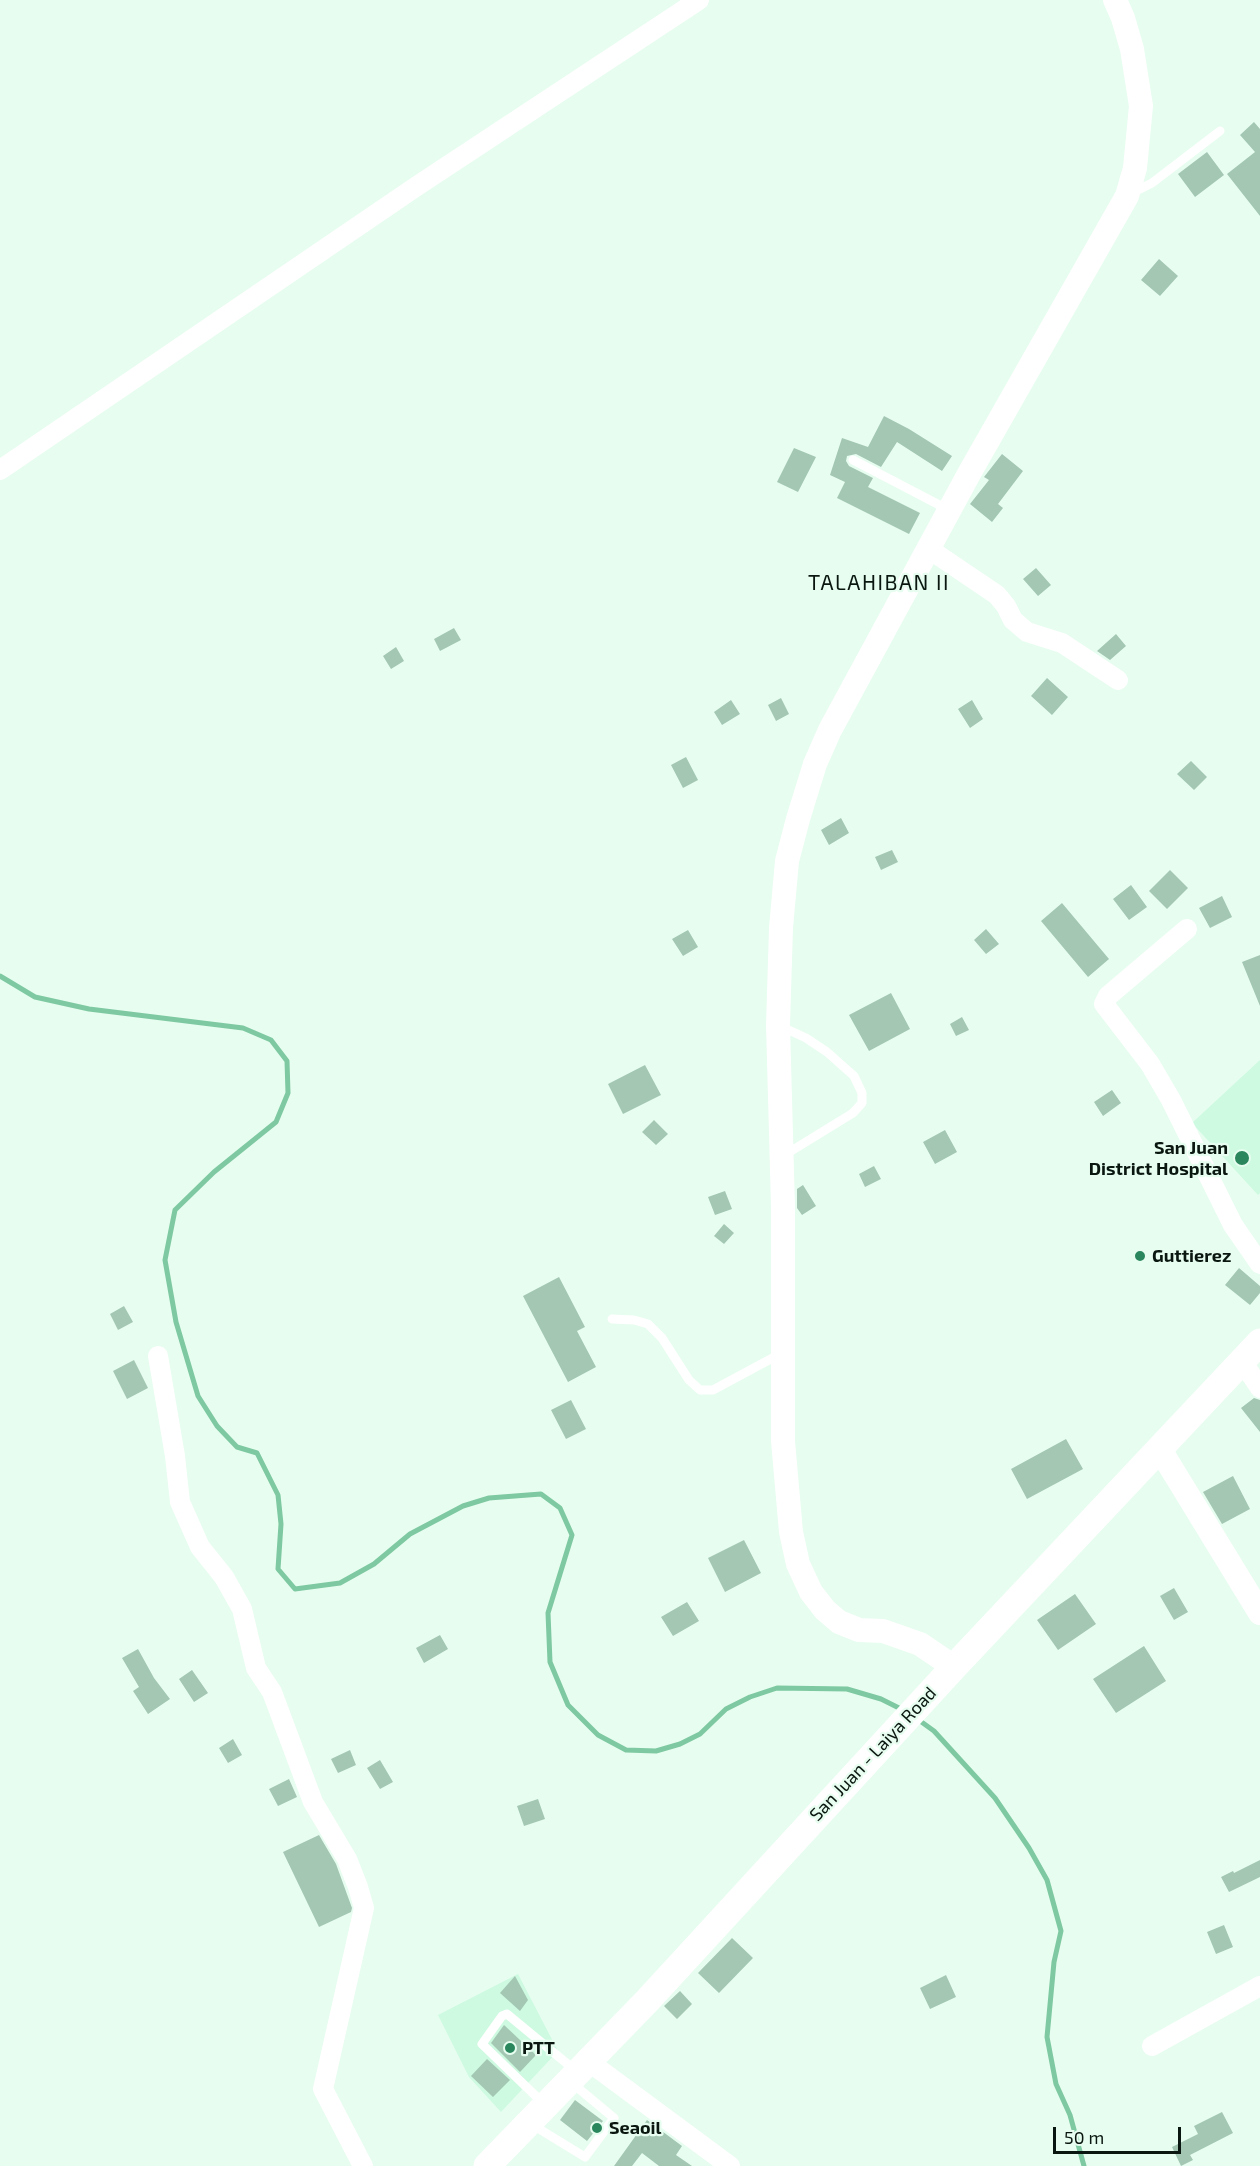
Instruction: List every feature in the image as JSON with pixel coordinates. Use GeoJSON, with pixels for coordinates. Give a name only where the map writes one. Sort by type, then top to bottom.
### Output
{"type":"FeatureCollection","features":[{"type":"Feature","properties":{"kind":"main road","name":"San Juan - Laiya Road"},"geometry":{"type":"LineString","coordinates":[[487,2166],[655,1992],[928,1694],[1251,1352]]}},
{"type":"Feature","properties":{"kind":"street"},"geometry":{"type":"LineString","coordinates":[[0,470],[417,186],[699,0]]}},
{"type":"Feature","properties":{"kind":"street"},"geometry":{"type":"LineString","coordinates":[[954,1667],[920,1644],[883,1631],[859,1630],[839,1622],[825,1610],[811,1592],[798,1564],[791,1532],[783,1441],[783,1207],[778,1025],[781,928],[787,861],[814,764],[830,730],[928,549],[1127,195],[1135,168],[1141,106],[1131,49],[1123,18],[1115,0]]}},
{"type":"Feature","properties":{"kind":"street"},"geometry":{"type":"LineString","coordinates":[[928,549],[997,595],[1013,620],[1027,632],[1062,643],[1118,680]]}},
{"type":"Feature","properties":{"kind":"street"},"geometry":{"type":"LineString","coordinates":[[1187,929],[1108,996],[1104,1004],[1150,1064],[1171,1100],[1233,1225],[1260,1264]]}},
{"type":"Feature","properties":{"kind":"street"},"geometry":{"type":"LineString","coordinates":[[1251,1352],[1260,1388]]}},
{"type":"Feature","properties":{"kind":"street"},"geometry":{"type":"LineString","coordinates":[[158,1356],[175,1456],[180,1502],[200,1547],[224,1577],[242,1609],[256,1668],[273,1692],[313,1802],[347,1858],[364,1908],[323,2089],[363,2166]]}},
{"type":"Feature","properties":{"kind":"street"},"geometry":{"type":"LineString","coordinates":[[1159,1448],[1260,1613]]}},
{"type":"Feature","properties":{"kind":"street"},"geometry":{"type":"LineString","coordinates":[[1152,2046],[1260,1986]]}},
{"type":"Feature","properties":{"kind":"street"},"geometry":{"type":"LineString","coordinates":[[578,2071],[730,2166]]}},
{"type":"Feature","properties":{"kind":"lane"},"geometry":{"type":"LineString","coordinates":[[1127,195],[1152,183],[1220,131]]}},
{"type":"Feature","properties":{"kind":"lane"},"geometry":{"type":"LineString","coordinates":[[853,460],[950,510]]}},
{"type":"Feature","properties":{"kind":"lane"},"geometry":{"type":"LineString","coordinates":[[778,1025],[806,1038],[827,1052],[854,1076],[862,1093],[862,1102],[853,1113],[781,1157]]}},
{"type":"Feature","properties":{"kind":"lane"},"geometry":{"type":"LineString","coordinates":[[612,1319],[634,1320],[648,1324],[662,1338],[689,1380],[700,1390],[713,1390],[782,1353]]}},
{"type":"Feature","properties":{"kind":"lane"},"geometry":{"type":"LineString","coordinates":[[507,2014],[578,2071],[614,2118],[585,2157],[537,2114],[482,2044],[502,2016],[507,2014]]}},
{"type":"Feature","properties":{"kind":"shaded area","name":"San Juan District Hospital"},"geometry":{"type":"Polygon","coordinates":[[[1260,1060],[1260,1193],[1258,1195],[1192,1123],[1260,1060]]]}},
{"type":"Feature","properties":{"kind":"shaded area"},"geometry":{"type":"Polygon","coordinates":[[[518,1974],[558,2051],[501,2112],[469,2077],[438,2015],[518,1974]]]}},
{"type":"Feature","properties":{"kind":"building"},"geometry":{"type":"Polygon","coordinates":[[[1254,122],[1260,129],[1260,216],[1227,174],[1255,152],[1240,135],[1254,122]]]}},
{"type":"Feature","properties":{"kind":"building"},"geometry":{"type":"Polygon","coordinates":[[[1207,152],[1224,175],[1195,197],[1178,174],[1207,152]]]}},
{"type":"Feature","properties":{"kind":"building"},"geometry":{"type":"Polygon","coordinates":[[[1159,259],[1178,276],[1160,296],[1141,280],[1159,259]]]}},
{"type":"Feature","properties":{"kind":"building"},"geometry":{"type":"Polygon","coordinates":[[[884,416],[952,456],[942,471],[897,442],[881,467],[856,454],[847,456],[846,461],[849,466],[873,478],[868,487],[920,513],[909,534],[837,498],[845,482],[830,475],[842,438],[868,447],[884,416]]]}},
{"type":"Feature","properties":{"kind":"building"},"geometry":{"type":"Polygon","coordinates":[[[794,448],[816,457],[798,492],[777,482],[794,448]]]}},
{"type":"Feature","properties":{"kind":"building"},"geometry":{"type":"Polygon","coordinates":[[[1002,454],[1023,471],[998,504],[1003,508],[992,522],[970,504],[989,480],[984,477],[1002,454]]]}},
{"type":"Feature","properties":{"kind":"building"},"geometry":{"type":"Polygon","coordinates":[[[1036,568],[1051,585],[1038,596],[1023,579],[1036,568]]]}},
{"type":"Feature","properties":{"kind":"building"},"geometry":{"type":"Polygon","coordinates":[[[454,628],[461,640],[440,651],[434,639],[454,628]]]}},
{"type":"Feature","properties":{"kind":"building"},"geometry":{"type":"Polygon","coordinates":[[[1116,634],[1126,646],[1110,660],[1097,651],[1116,634]]]}},
{"type":"Feature","properties":{"kind":"building"},"geometry":{"type":"Polygon","coordinates":[[[396,647],[404,661],[391,669],[383,656],[396,647]]]}},
{"type":"Feature","properties":{"kind":"building"},"geometry":{"type":"Polygon","coordinates":[[[1047,678],[1068,697],[1052,715],[1031,696],[1047,678]]]}},
{"type":"Feature","properties":{"kind":"building"},"geometry":{"type":"Polygon","coordinates":[[[781,698],[789,714],[776,721],[768,705],[781,698]]]}},
{"type":"Feature","properties":{"kind":"building"},"geometry":{"type":"Polygon","coordinates":[[[731,700],[740,714],[722,725],[714,712],[731,700]]]}},
{"type":"Feature","properties":{"kind":"building"},"geometry":{"type":"Polygon","coordinates":[[[972,700],[983,719],[970,728],[958,709],[972,700]]]}},
{"type":"Feature","properties":{"kind":"building"},"geometry":{"type":"Polygon","coordinates":[[[686,757],[698,780],[683,788],[671,765],[686,757]]]}},
{"type":"Feature","properties":{"kind":"building"},"geometry":{"type":"Polygon","coordinates":[[[1191,761],[1207,777],[1194,790],[1177,774],[1191,761]]]}},
{"type":"Feature","properties":{"kind":"building"},"geometry":{"type":"Polygon","coordinates":[[[841,818],[849,833],[829,845],[821,830],[841,818]]]}},
{"type":"Feature","properties":{"kind":"building"},"geometry":{"type":"Polygon","coordinates":[[[892,850],[898,862],[881,870],[875,857],[892,850]]]}},
{"type":"Feature","properties":{"kind":"building"},"geometry":{"type":"Polygon","coordinates":[[[1170,870],[1188,888],[1167,909],[1149,891],[1170,870]]]}},
{"type":"Feature","properties":{"kind":"building"},"geometry":{"type":"Polygon","coordinates":[[[1131,885],[1147,907],[1129,920],[1113,899],[1131,885]]]}},
{"type":"Feature","properties":{"kind":"building"},"geometry":{"type":"Polygon","coordinates":[[[1222,896],[1232,917],[1210,928],[1199,908],[1222,896]]]}},
{"type":"Feature","properties":{"kind":"building"},"geometry":{"type":"Polygon","coordinates":[[[1062,903],[1109,959],[1088,977],[1041,921],[1062,903]]]}},
{"type":"Feature","properties":{"kind":"building"},"geometry":{"type":"Polygon","coordinates":[[[986,929],[999,944],[986,954],[974,940],[986,929]]]}},
{"type":"Feature","properties":{"kind":"building"},"geometry":{"type":"Polygon","coordinates":[[[688,930],[698,947],[683,956],[672,939],[688,930]]]}},
{"type":"Feature","properties":{"kind":"building"},"geometry":{"type":"Polygon","coordinates":[[[1260,955],[1260,1006],[1242,962],[1260,955]]]}},
{"type":"Feature","properties":{"kind":"building"},"geometry":{"type":"Polygon","coordinates":[[[891,993],[910,1029],[869,1051],[849,1015],[891,993]]]}},
{"type":"Feature","properties":{"kind":"building"},"geometry":{"type":"Polygon","coordinates":[[[962,1017],[969,1030],[956,1036],[950,1024],[962,1017]]]}},
{"type":"Feature","properties":{"kind":"building"},"geometry":{"type":"Polygon","coordinates":[[[645,1065],[661,1095],[623,1114],[608,1084],[645,1065]]]}},
{"type":"Feature","properties":{"kind":"building"},"geometry":{"type":"Polygon","coordinates":[[[1112,1090],[1121,1103],[1103,1116],[1094,1102],[1112,1090]]]}},
{"type":"Feature","properties":{"kind":"building"},"geometry":{"type":"Polygon","coordinates":[[[654,1120],[668,1134],[656,1145],[642,1132],[654,1120]]]}},
{"type":"Feature","properties":{"kind":"building"},"geometry":{"type":"Polygon","coordinates":[[[945,1130],[957,1152],[935,1164],[923,1142],[945,1130]]]}},
{"type":"Feature","properties":{"kind":"building"},"geometry":{"type":"Polygon","coordinates":[[[874,1166],[881,1179],[865,1187],[859,1174],[874,1166]]]}},
{"type":"Feature","properties":{"kind":"building"},"geometry":{"type":"Polygon","coordinates":[[[803,1185],[816,1206],[802,1215],[797,1208],[797,1189],[803,1185]]]}},
{"type":"Feature","properties":{"kind":"building"},"geometry":{"type":"Polygon","coordinates":[[[725,1191],[732,1209],[715,1215],[708,1197],[725,1191]]]}},
{"type":"Feature","properties":{"kind":"building"},"geometry":{"type":"Polygon","coordinates":[[[724,1224],[734,1233],[724,1244],[714,1236],[724,1224]]]}},
{"type":"Feature","properties":{"kind":"building"},"geometry":{"type":"Polygon","coordinates":[[[1239,1268],[1260,1286],[1260,1293],[1250,1305],[1225,1285],[1239,1268]]]}},
{"type":"Feature","properties":{"kind":"building"},"geometry":{"type":"Polygon","coordinates":[[[559,1277],[585,1327],[577,1331],[596,1367],[568,1382],[523,1296],[559,1277]]]}},
{"type":"Feature","properties":{"kind":"building"},"geometry":{"type":"Polygon","coordinates":[[[124,1306],[133,1322],[118,1330],[110,1314],[124,1306]]]}},
{"type":"Feature","properties":{"kind":"building"},"geometry":{"type":"Polygon","coordinates":[[[134,1360],[148,1388],[127,1399],[113,1371],[134,1360]]]}},
{"type":"Feature","properties":{"kind":"building"},"geometry":{"type":"Polygon","coordinates":[[[1254,1398],[1260,1400],[1260,1432],[1241,1408],[1254,1398]]]}},
{"type":"Feature","properties":{"kind":"building"},"geometry":{"type":"Polygon","coordinates":[[[571,1400],[586,1429],[566,1439],[551,1410],[571,1400]]]}},
{"type":"Feature","properties":{"kind":"building"},"geometry":{"type":"Polygon","coordinates":[[[1066,1439],[1083,1469],[1027,1499],[1011,1469],[1066,1439]]]}},
{"type":"Feature","properties":{"kind":"building"},"geometry":{"type":"Polygon","coordinates":[[[1233,1476],[1250,1509],[1222,1524],[1203,1492],[1233,1476]]]}},
{"type":"Feature","properties":{"kind":"building"},"geometry":{"type":"Polygon","coordinates":[[[744,1540],[761,1573],[725,1592],[708,1558],[744,1540]]]}},
{"type":"Feature","properties":{"kind":"building"},"geometry":{"type":"Polygon","coordinates":[[[1174,1588],[1188,1612],[1174,1620],[1160,1596],[1174,1588]]]}},
{"type":"Feature","properties":{"kind":"building"},"geometry":{"type":"Polygon","coordinates":[[[1075,1594],[1096,1624],[1058,1650],[1037,1620],[1075,1594]]]}},
{"type":"Feature","properties":{"kind":"building"},"geometry":{"type":"Polygon","coordinates":[[[687,1602],[699,1621],[673,1636],[661,1617],[687,1602]]]}},
{"type":"Feature","properties":{"kind":"building"},"geometry":{"type":"Polygon","coordinates":[[[440,1635],[448,1649],[424,1663],[416,1648],[440,1635]]]}},
{"type":"Feature","properties":{"kind":"building"},"geometry":{"type":"Polygon","coordinates":[[[1144,1646],[1166,1681],[1116,1713],[1093,1679],[1144,1646]]]}},
{"type":"Feature","properties":{"kind":"building"},"geometry":{"type":"Polygon","coordinates":[[[138,1649],[154,1678],[170,1699],[148,1714],[133,1691],[139,1687],[122,1658],[138,1649]]]}},
{"type":"Feature","properties":{"kind":"building"},"geometry":{"type":"Polygon","coordinates":[[[192,1670],[208,1693],[194,1702],[179,1679],[192,1670]]]}},
{"type":"Feature","properties":{"kind":"building"},"geometry":{"type":"Polygon","coordinates":[[[233,1739],[242,1755],[228,1763],[219,1748],[233,1739]]]}},
{"type":"Feature","properties":{"kind":"building"},"geometry":{"type":"Polygon","coordinates":[[[350,1750],[356,1765],[338,1773],[331,1759],[350,1750]]]}},
{"type":"Feature","properties":{"kind":"building"},"geometry":{"type":"Polygon","coordinates":[[[380,1760],[393,1782],[380,1789],[367,1768],[380,1760]]]}},
{"type":"Feature","properties":{"kind":"building"},"geometry":{"type":"Polygon","coordinates":[[[289,1779],[297,1797],[278,1806],[269,1789],[289,1779]]]}},
{"type":"Feature","properties":{"kind":"building"},"geometry":{"type":"Polygon","coordinates":[[[538,1799],[545,1819],[524,1826],[517,1806],[538,1799]]]}},
{"type":"Feature","properties":{"kind":"building"},"geometry":{"type":"Polygon","coordinates":[[[319,1835],[336,1864],[352,1908],[351,1912],[319,1927],[283,1852],[319,1835]]]}},
{"type":"Feature","properties":{"kind":"building"},"geometry":{"type":"Polygon","coordinates":[[[1260,1860],[1260,1877],[1229,1892],[1221,1877],[1260,1860]]]}},
{"type":"Feature","properties":{"kind":"building"},"geometry":{"type":"Polygon","coordinates":[[[1224,1925],[1233,1947],[1216,1954],[1207,1932],[1224,1925]]]}},
{"type":"Feature","properties":{"kind":"building"},"geometry":{"type":"Polygon","coordinates":[[[732,1938],[753,1958],[719,1993],[698,1973],[732,1938]]]}},
{"type":"Feature","properties":{"kind":"building"},"geometry":{"type":"Polygon","coordinates":[[[946,1975],[956,1997],[930,2009],[920,1988],[946,1975]]]}},
{"type":"Feature","properties":{"kind":"building"},"geometry":{"type":"Polygon","coordinates":[[[515,1976],[528,2000],[520,2011],[500,1993],[515,1976]]]}},
{"type":"Feature","properties":{"kind":"building"},"geometry":{"type":"Polygon","coordinates":[[[680,1991],[692,2004],[677,2019],[664,2006],[680,1991]]]}},
{"type":"Feature","properties":{"kind":"building","name":"PTT"},"geometry":{"type":"Polygon","coordinates":[[[504,2025],[536,2055],[520,2072],[491,2043],[504,2025]]]}},
{"type":"Feature","properties":{"kind":"building"},"geometry":{"type":"Polygon","coordinates":[[[487,2059],[510,2080],[493,2097],[471,2076],[487,2059]]]}},
{"type":"Feature","properties":{"kind":"building"},"geometry":{"type":"Polygon","coordinates":[[[575,2100],[603,2121],[587,2141],[560,2120],[575,2100]]]}},
{"type":"Feature","properties":{"kind":"building"},"geometry":{"type":"Polygon","coordinates":[[[1222,2112],[1233,2133],[1190,2155],[1193,2160],[1181,2166],[1172,2147],[1198,2134],[1194,2126],[1222,2112]]]}},
{"type":"Feature","properties":{"kind":"building"},"geometry":{"type":"Polygon","coordinates":[[[647,2120],[682,2146],[676,2155],[692,2166],[659,2166],[642,2153],[632,2166],[614,2166],[647,2120]]]}},
{"type":"Feature","properties":{"kind":"waterway"},"geometry":{"type":"LineString","coordinates":[[0,976],[35,997],[89,1009],[243,1028],[271,1040],[287,1061],[288,1093],[276,1122],[214,1172],[175,1210],[165,1260],[176,1322],[198,1396],[217,1426],[237,1447],[257,1453],[278,1495],[281,1524],[278,1569],[295,1589],[340,1583],[374,1564],[410,1534],[463,1506],[489,1498],[541,1494],[560,1508],[572,1535],[548,1613],[550,1662],[568,1705],[598,1735],[626,1750],[656,1751],[680,1744],[700,1734],[726,1709],[750,1697],[777,1688],[847,1689],[881,1699],[903,1710]]}},
{"type":"Feature","properties":{"kind":"waterway"},"geometry":{"type":"LineString","coordinates":[[916,1718],[934,1731],[995,1798],[1029,1848],[1047,1880],[1061,1931],[1054,1962],[1047,2037],[1056,2084],[1070,2115],[1084,2166]]}},
{"type":"Feature","properties":{"kind":"place","name":"San Juan District Hospital"},"geometry":{"type":"Point","coordinates":[1242,1158]}},
{"type":"Feature","properties":{"kind":"place","name":"Guttierez"},"geometry":{"type":"Point","coordinates":[1140,1256]}},
{"type":"Feature","properties":{"kind":"place","name":"PTT"},"geometry":{"type":"Point","coordinates":[510,2048]}},
{"type":"Feature","properties":{"kind":"place","name":"Seaoil"},"geometry":{"type":"Point","coordinates":[597,2128]}},
{"type":"Feature","properties":{"kind":"district","name":"TALAHIBAN II"},"geometry":{"type":"Point","coordinates":[879,583]}}]}
